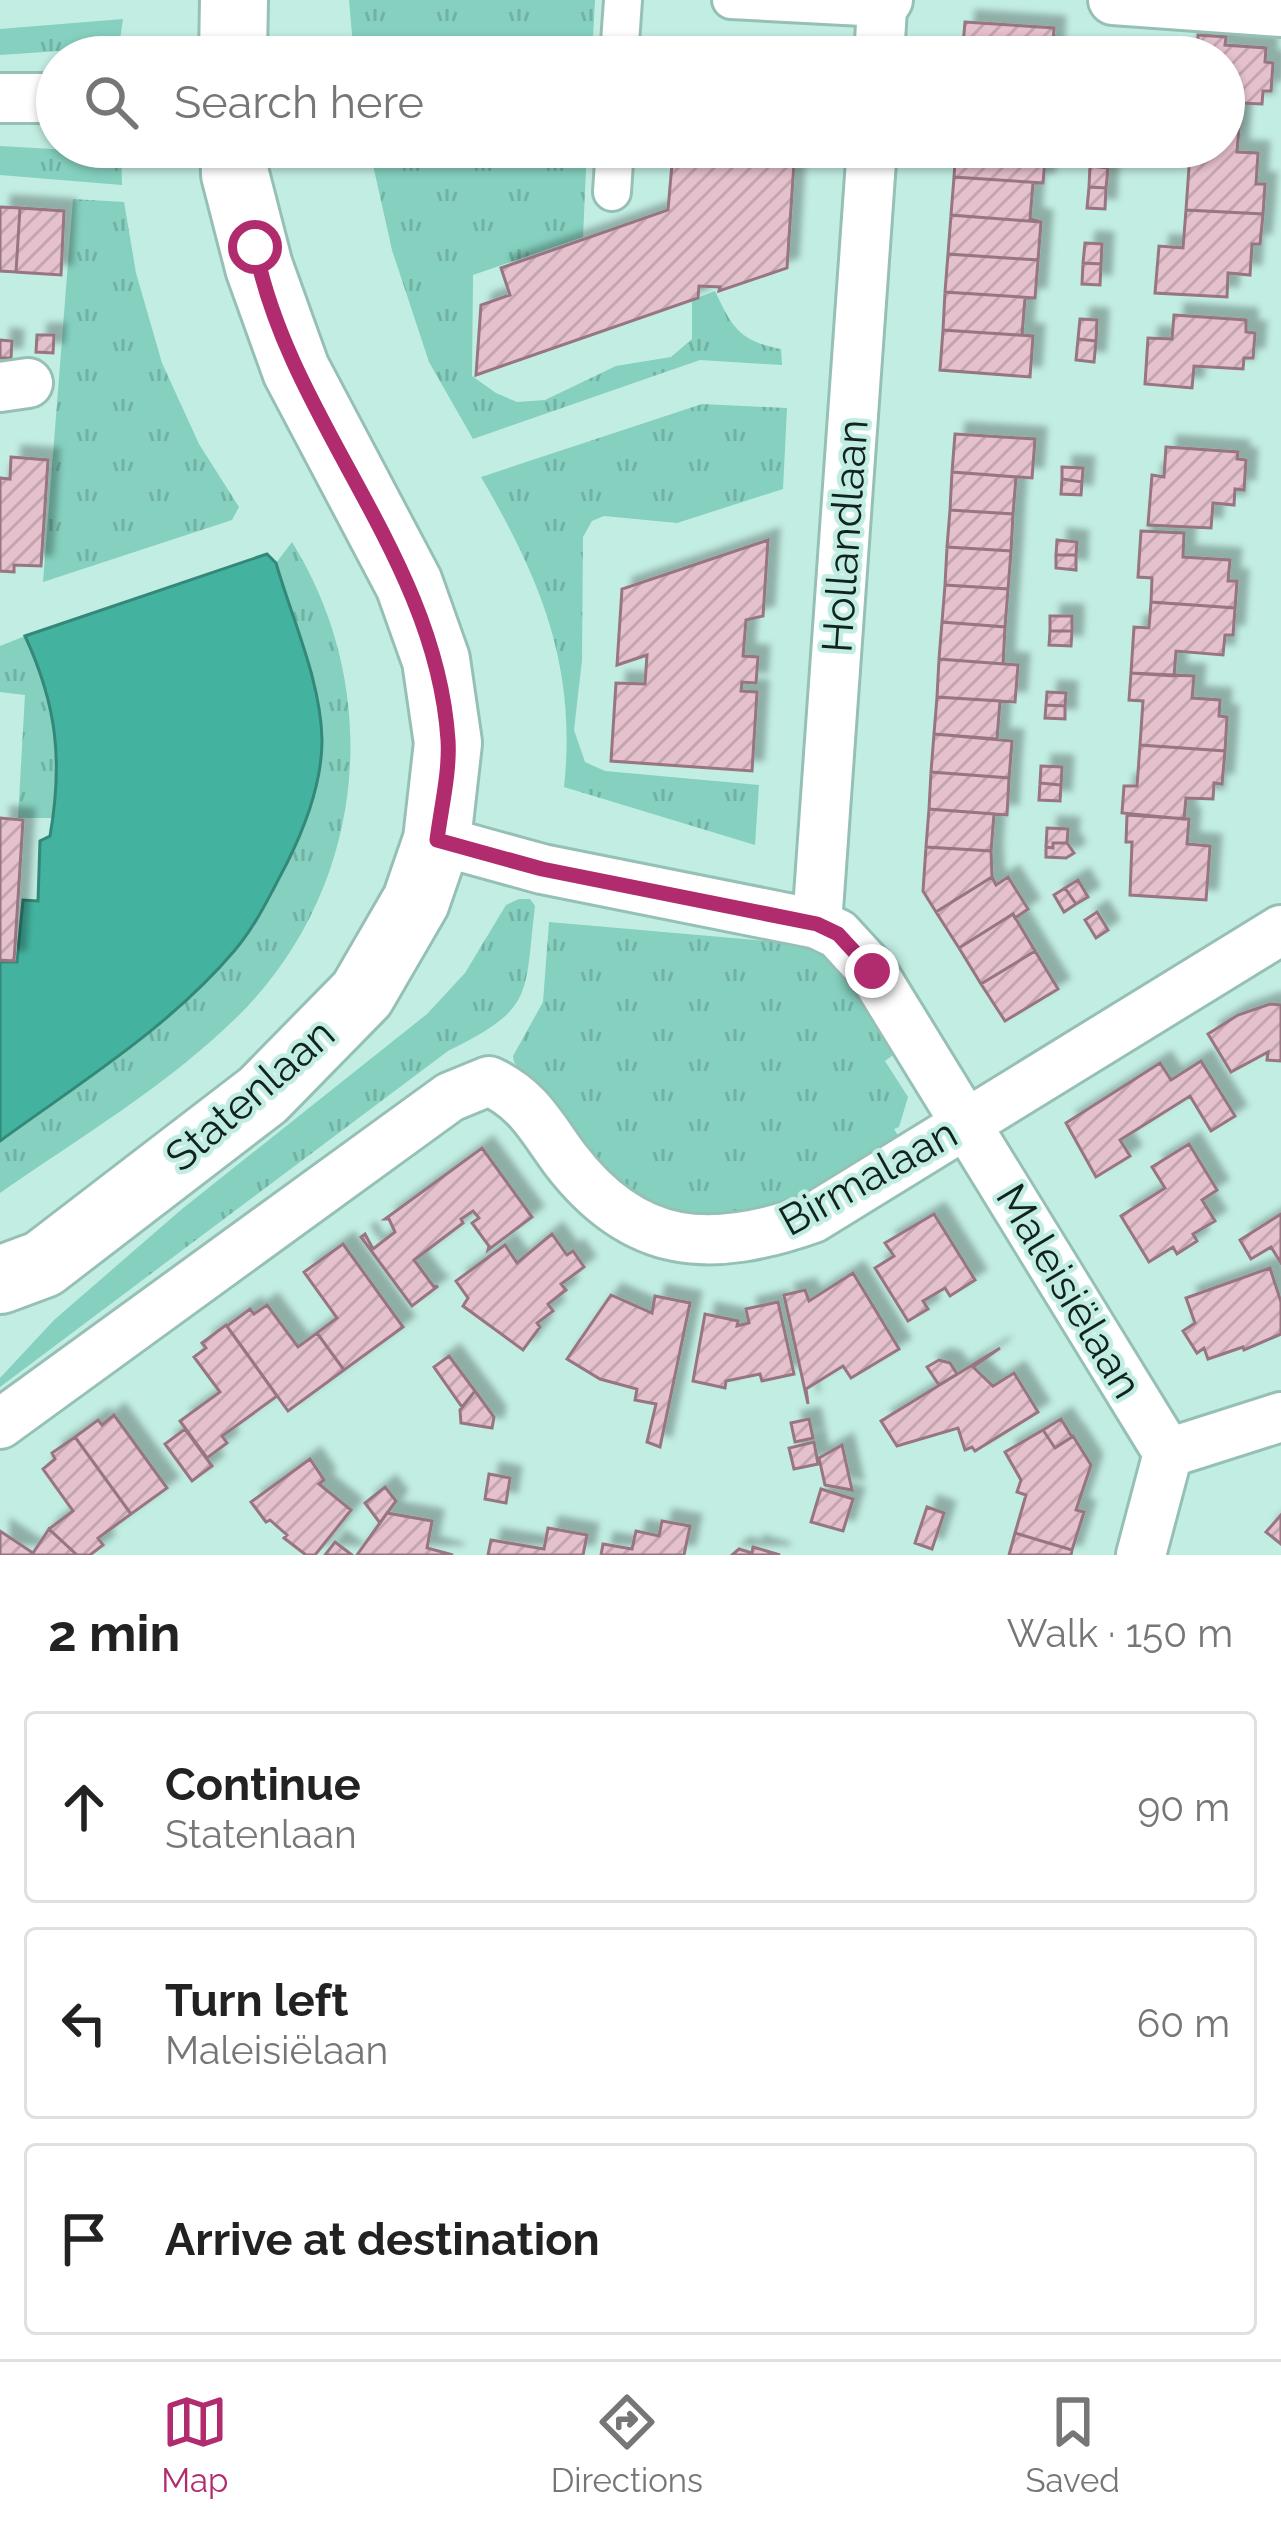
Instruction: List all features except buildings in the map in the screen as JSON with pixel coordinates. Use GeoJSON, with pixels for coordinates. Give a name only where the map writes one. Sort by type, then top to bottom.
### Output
{"type":"FeatureCollection","features":[{"type":"Feature","properties":{"kind":"main road"},"geometry":{"type":"LineString","coordinates":[[233,36],[234,0]]}},
{"type":"Feature","properties":{"kind":"main road","name":"Statenlaan"},"geometry":{"type":"LineString","coordinates":[[0,1318],[22,1297],[22,1272],[263,1095],[362,994],[416,901],[437,840],[448,743],[436,660],[410,584],[296,370],[259,267],[235,168]]}},
{"type":"Feature","properties":{"kind":"street"},"geometry":{"type":"LineString","coordinates":[[621,36],[622,0]]}},
{"type":"Feature","properties":{"kind":"street"},"geometry":{"type":"LineString","coordinates":[[730,0],[885,4],[881,36]]}},
{"type":"Feature","properties":{"kind":"street"},"geometry":{"type":"LineString","coordinates":[[1113,0],[1281,12]]}},
{"type":"Feature","properties":{"kind":"street"},"geometry":{"type":"LineString","coordinates":[[0,98],[36,98]]}},
{"type":"Feature","properties":{"kind":"street"},"geometry":{"type":"LineString","coordinates":[[612,192],[613,168]]}},
{"type":"Feature","properties":{"kind":"street","name":"Hollandlaan"},"geometry":{"type":"LineString","coordinates":[[817,924],[871,168]]}},
{"type":"Feature","properties":{"kind":"street","name":"Maleisiëlaan"},"geometry":{"type":"LineString","coordinates":[[437,840],[542,869],[817,924],[838,934],[872,971],[1168,1454]]}},
{"type":"Feature","properties":{"kind":"street","name":"Birmalaan"},"geometry":{"type":"LineString","coordinates":[[0,1424],[450,1096],[489,1081],[516,1094],[604,1202],[656,1233],[707,1241],[761,1236],[813,1218],[1281,930]]}},
{"type":"Feature","properties":{"kind":"street"},"geometry":{"type":"LineString","coordinates":[[1141,1555],[1168,1454],[1281,1417]]}},
{"type":"Feature","properties":{"kind":"green space"},"geometry":{"type":"Polygon","coordinates":[[[349,0],[595,0],[593,36],[352,36],[349,0]]]}},
{"type":"Feature","properties":{"kind":"green space"},"geometry":{"type":"Polygon","coordinates":[[[123,19],[121,36],[36,36],[36,53],[0,55],[0,29],[123,19]]]}},
{"type":"Feature","properties":{"kind":"green space"},"geometry":{"type":"Polygon","coordinates":[[[0,146],[36,148],[36,168],[121,168],[122,185],[0,175],[0,146]]]}},
{"type":"Feature","properties":{"kind":"green space"},"geometry":{"type":"Polygon","coordinates":[[[374,168],[586,168],[583,237],[473,275],[472,376],[517,402],[545,400],[616,366],[671,357],[692,339],[692,300],[715,291],[746,337],[781,349],[782,365],[700,360],[473,439],[429,362],[392,250],[374,168]]]}},
{"type":"Feature","properties":{"kind":"green space"},"geometry":{"type":"Polygon","coordinates":[[[73,199],[124,202],[136,273],[162,363],[199,444],[239,507],[232,520],[43,582],[73,199]]]}},
{"type":"Feature","properties":{"kind":"green space"},"geometry":{"type":"Polygon","coordinates":[[[702,404],[787,408],[783,489],[677,523],[604,516],[592,521],[583,537],[582,660],[574,730],[585,762],[605,771],[759,785],[755,845],[564,787],[565,702],[550,625],[521,552],[481,477],[702,404]]]}},
{"type":"Feature","properties":{"kind":"green space"},"geometry":{"type":"Polygon","coordinates":[[[292,542],[322,601],[341,663],[350,727],[348,791],[335,853],[312,913],[279,969],[208,1044],[121,1111],[0,1193],[0,1141],[137,1040],[293,851],[316,783],[322,741],[315,695],[276,563],[292,542]]]}},
{"type":"Feature","properties":{"kind":"green space"},"geometry":{"type":"Polygon","coordinates":[[[25,636],[53,725],[53,818],[18,818],[25,695],[0,692],[0,646],[25,636]]]}},
{"type":"Feature","properties":{"kind":"green space"},"geometry":{"type":"Polygon","coordinates":[[[530,899],[535,906],[526,981],[511,1010],[448,1051],[0,1387],[0,1378],[54,1320],[182,1209],[427,1014],[465,973],[506,905],[530,899]]]}},
{"type":"Feature","properties":{"kind":"green space"},"geometry":{"type":"Polygon","coordinates":[[[549,922],[813,945],[840,963],[897,1052],[885,1061],[908,1097],[899,1127],[894,1129],[902,1142],[806,1200],[717,1226],[633,1200],[586,1158],[514,1062],[543,1002],[549,922]]]}},
{"type":"Feature","properties":{"kind":"shaded area"},"geometry":{"type":"Polygon","coordinates":[[[267,554],[276,563],[305,650],[320,718],[319,772],[294,849],[250,930],[210,978],[124,1052],[0,1141],[0,962],[17,962],[23,900],[38,901],[40,841],[50,836],[56,783],[50,710],[25,636],[267,554]]]}},
{"type":"Feature","properties":{"kind":"route"},"geometry":{"type":"LineString","coordinates":[[255,247],[296,370],[410,584],[436,660],[448,743],[437,840],[542,869],[817,924],[838,934],[872,971]]}}]}
